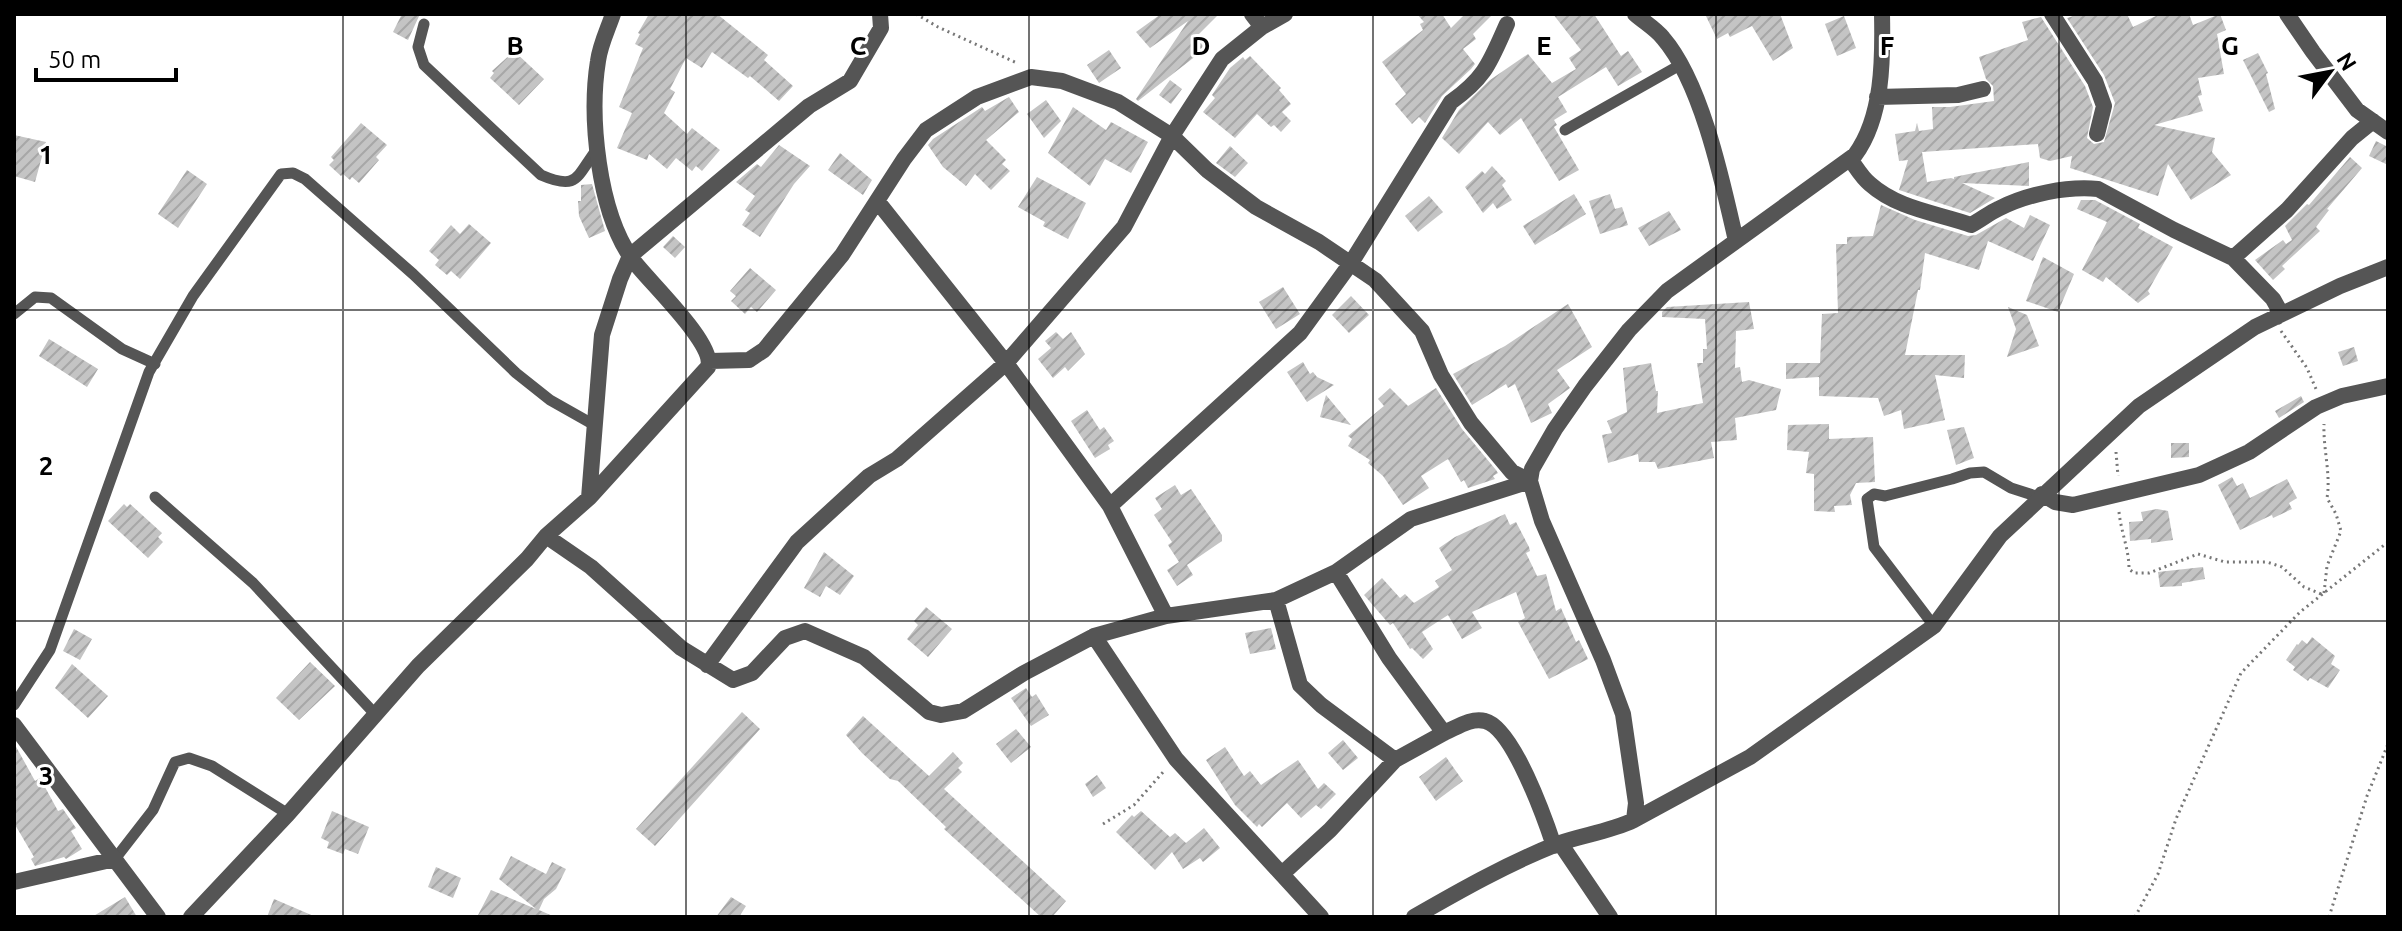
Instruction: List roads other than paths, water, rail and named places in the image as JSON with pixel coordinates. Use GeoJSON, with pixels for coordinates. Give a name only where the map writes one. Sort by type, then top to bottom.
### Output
{"type":"FeatureCollection","features":[{"type":"Feature","properties":{"kind":"street"},"geometry":{"type":"LineString","coordinates":[[191,917],[288,814],[418,666],[527,559],[546,536],[589,498],[704,372],[710,361],[707,349],[697,334],[630,256],[616,226],[599,172],[598,60],[613,14]]}},
{"type":"Feature","properties":{"kind":"street"},"geometry":{"type":"LineString","coordinates":[[589,498],[602,335],[630,256],[809,106],[850,81],[881,28],[880,14]]}},
{"type":"Feature","properties":{"kind":"street"},"geometry":{"type":"LineString","coordinates":[[707,665],[797,542],[869,476],[897,459],[1006,363],[1124,227],[1172,136],[1222,59],[1257,20],[1285,14]]}},
{"type":"Feature","properties":{"kind":"street"},"geometry":{"type":"LineString","coordinates":[[1635,14],[1663,38],[1680,65],[1702,115],[1736,241]]}},
{"type":"Feature","properties":{"kind":"street"},"geometry":{"type":"LineString","coordinates":[[1634,820],[1636,803],[1623,714],[1542,521],[1530,481],[1536,459],[1629,330],[1667,291],[1850,159],[1866,139],[1877,97],[1882,14]]}},
{"type":"Feature","properties":{"kind":"street"},"geometry":{"type":"LineString","coordinates":[[2052,14],[2095,81],[2104,106],[2097,134]]}},
{"type":"Feature","properties":{"kind":"street"},"geometry":{"type":"LineString","coordinates":[[2287,14],[2357,110],[2388,132]]}},
{"type":"Feature","properties":{"kind":"street"},"geometry":{"type":"LineString","coordinates":[[1110,506],[1300,333],[1351,263],[1434,126],[1451,102],[1469,89],[1486,70],[1507,24]]}},
{"type":"Feature","properties":{"kind":"street"},"geometry":{"type":"LineString","coordinates":[[710,361],[749,360],[764,350],[842,255],[926,130],[977,97],[1031,77],[1062,81],[1118,102],[1172,136],[1207,170],[1256,207],[1319,242],[1375,280],[1422,331],[1441,375],[1471,423],[1512,472],[1530,481]]}},
{"type":"Feature","properties":{"kind":"street"},"geometry":{"type":"LineString","coordinates":[[1877,97],[1958,95],[1983,89]]}},
{"type":"Feature","properties":{"kind":"street"},"geometry":{"type":"LineString","coordinates":[[2233,258],[2287,210],[2352,138],[2373,121]]}},
{"type":"Feature","properties":{"kind":"street"},"geometry":{"type":"LineString","coordinates":[[1850,159],[1869,184],[1905,206],[1971,225],[1997,209],[2032,197],[2075,189],[2098,189],[2233,258],[2273,299],[2278,308],[2277,317]]}},
{"type":"Feature","properties":{"kind":"street"},"geometry":{"type":"LineString","coordinates":[[878,202],[1006,363],[1110,506],[1166,616]]}},
{"type":"Feature","properties":{"kind":"street"},"geometry":{"type":"LineString","coordinates":[[1414,917],[1481,878],[1557,844],[1634,820],[1750,757],[1934,626],[2000,536],[2139,406],[2255,327],[2340,286],[2388,267]]}},
{"type":"Feature","properties":{"kind":"street"},"geometry":{"type":"LineString","coordinates":[[2040,496],[2073,505],[2199,475],[2249,452],[2342,396],[2388,386]]}},
{"type":"Feature","properties":{"kind":"street"},"geometry":{"type":"LineString","coordinates":[[546,536],[591,567],[681,648],[733,680],[752,673],[785,638],[805,631],[864,657],[929,712],[941,715],[963,711],[1024,673],[1094,636],[1166,616],[1276,600],[1336,572],[1411,519],[1530,481]]}},
{"type":"Feature","properties":{"kind":"street"},"geometry":{"type":"LineString","coordinates":[[1336,572],[1389,658],[1444,733]]}},
{"type":"Feature","properties":{"kind":"street"},"geometry":{"type":"LineString","coordinates":[[1276,600],[1300,685],[1321,705],[1395,760]]}},
{"type":"Feature","properties":{"kind":"street"},"geometry":{"type":"LineString","coordinates":[[1094,636],[1176,759],[1321,917]]}},
{"type":"Feature","properties":{"kind":"street"},"geometry":{"type":"LineString","coordinates":[[1283,873],[1330,830],[1395,760],[1444,733],[1482,720],[1497,728],[1534,790],[1557,844],[1610,917]]}},
{"type":"Feature","properties":{"kind":"street"},"geometry":{"type":"LineString","coordinates":[[14,725],[158,917]]}},
{"type":"Feature","properties":{"kind":"street"},"geometry":{"type":"LineString","coordinates":[[14,882],[115,859]]}},
{"type":"Feature","properties":{"kind":"lane"},"geometry":{"type":"LineString","coordinates":[[424,24],[418,47],[424,65],[541,175],[562,184],[573,181],[598,149]]}},
{"type":"Feature","properties":{"kind":"lane"},"geometry":{"type":"LineString","coordinates":[[1565,130],[1680,65]]}},
{"type":"Feature","properties":{"kind":"lane"},"geometry":{"type":"LineString","coordinates":[[14,705],[50,650],[149,372],[193,296],[281,174],[293,173],[305,179],[401,264],[516,373],[550,400],[596,426]]}},
{"type":"Feature","properties":{"kind":"lane"},"geometry":{"type":"LineString","coordinates":[[14,314],[35,297],[51,298],[122,349],[155,364]]}},
{"type":"Feature","properties":{"kind":"lane"},"geometry":{"type":"LineString","coordinates":[[1934,626],[1874,547],[1867,499],[1874,494],[1885,496],[1984,472],[2011,488],[2040,496]]}},
{"type":"Feature","properties":{"kind":"lane"},"geometry":{"type":"LineString","coordinates":[[155,497],[253,583],[375,714]]}},
{"type":"Feature","properties":{"kind":"lane"},"geometry":{"type":"LineString","coordinates":[[115,859],[153,810],[175,762],[189,758],[212,766],[288,814]]}}]}
